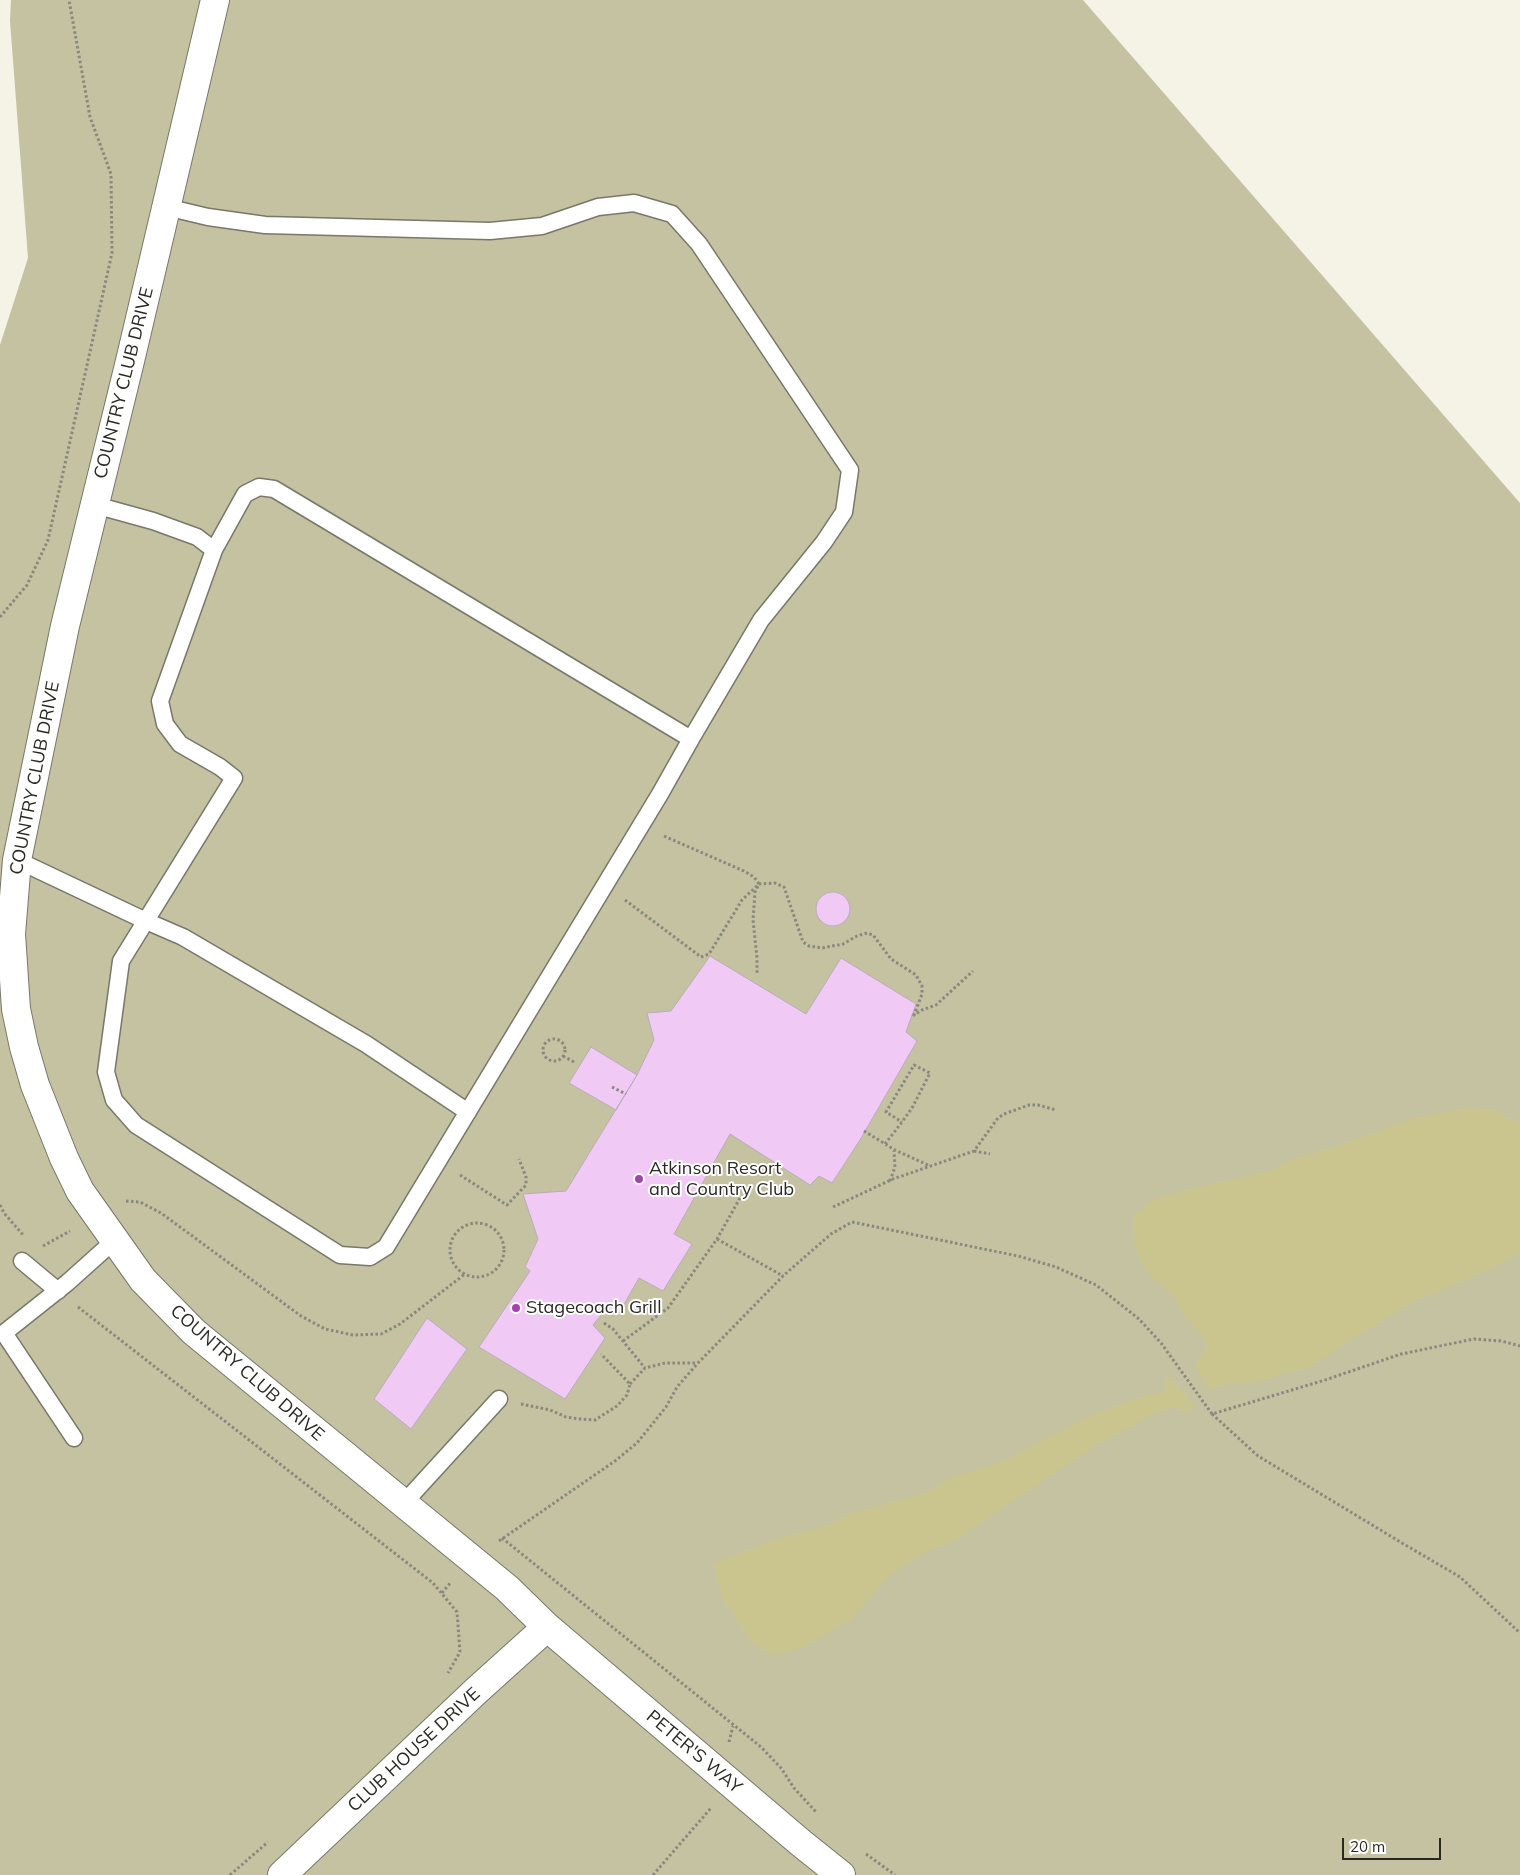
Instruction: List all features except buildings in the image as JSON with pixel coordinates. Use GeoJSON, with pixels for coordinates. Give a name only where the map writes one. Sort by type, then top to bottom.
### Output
{"type":"FeatureCollection","features":[{"type":"Feature","properties":{"kind":"street","name":"COUNTRY CLUB DRIVE"},"geometry":{"type":"LineString","coordinates":[[215,0],[65,626],[17,860],[11,934],[16,1009],[35,1085],[64,1158],[80,1191],[143,1280],[194,1332],[507,1588],[547,1627]]}},
{"type":"Feature","properties":{"kind":"street","name":"CLUB HOUSE DRIVE"},"geometry":{"type":"LineString","coordinates":[[282,1875],[476,1691],[547,1627]]}},
{"type":"Feature","properties":{"kind":"street","name":"PETER'S WAY"},"geometry":{"type":"LineString","coordinates":[[547,1627],[842,1875]]}},
{"type":"Feature","properties":{"kind":"lane"},"geometry":{"type":"LineString","coordinates":[[166,207],[208,217],[266,225],[490,231],[542,226],[598,208],[634,203],[672,214],[699,244],[850,470],[844,512],[824,542],[761,620],[660,794],[386,1247],[370,1258],[340,1255],[136,1125],[114,1100],[106,1072],[121,961],[234,778],[220,767],[180,744],[165,724],[160,701],[214,550],[245,494],[259,487],[274,489],[691,739]]}},
{"type":"Feature","properties":{"kind":"lane"},"geometry":{"type":"LineString","coordinates":[[95,505],[153,521],[197,537],[214,550]]}},
{"type":"Feature","properties":{"kind":"lane"},"geometry":{"type":"LineString","coordinates":[[17,860],[183,937],[366,1044],[468,1112]]}},
{"type":"Feature","properties":{"kind":"lane"},"geometry":{"type":"LineString","coordinates":[[74,1438],[4,1333],[58,1291],[115,1240]]}},
{"type":"Feature","properties":{"kind":"lane"},"geometry":{"type":"LineString","coordinates":[[22,1261],[58,1291]]}},
{"type":"Feature","properties":{"kind":"lane"},"geometry":{"type":"LineString","coordinates":[[403,1504],[499,1399]]}},
{"type":"Feature","properties":{"kind":"path"},"geometry":{"type":"LineString","coordinates":[[0,617],[27,585],[48,540],[112,253],[111,174],[90,117],[69,0]]}},
{"type":"Feature","properties":{"kind":"path"},"geometry":{"type":"LineString","coordinates":[[687,848],[715,857],[744,871],[754,877],[759,884]]}},
{"type":"Feature","properties":{"kind":"path"},"geometry":{"type":"LineString","coordinates":[[618,895],[702,957],[708,954],[742,900],[759,884],[775,883],[784,887],[803,942],[809,946],[822,948],[844,944],[867,933],[873,935],[891,959],[916,976],[922,986],[920,1001],[914,1015],[936,1005],[973,971]]}},
{"type":"Feature","properties":{"kind":"path"},"geometry":{"type":"LineString","coordinates":[[757,974],[753,920],[755,892],[759,884]]}},
{"type":"Feature","properties":{"kind":"path"},"geometry":{"type":"LineString","coordinates":[[551,1039],[562,1042],[565,1049],[563,1056],[554,1061],[548,1059],[542,1050],[545,1043],[551,1039]]}},
{"type":"Feature","properties":{"kind":"path"},"geometry":{"type":"LineString","coordinates":[[563,1056],[574,1062]]}},
{"type":"Feature","properties":{"kind":"path"},"geometry":{"type":"LineString","coordinates":[[886,1144],[902,1122],[930,1072],[914,1065],[886,1112],[902,1122]]}},
{"type":"Feature","properties":{"kind":"path"},"geometry":{"type":"LineString","coordinates":[[612,1087],[626,1094]]}},
{"type":"Feature","properties":{"kind":"path"},"geometry":{"type":"LineString","coordinates":[[974,1151],[998,1118],[1004,1114],[1030,1105],[1038,1105],[1056,1110]]}},
{"type":"Feature","properties":{"kind":"path"},"geometry":{"type":"LineString","coordinates":[[864,1131],[893,1149],[930,1166]]}},
{"type":"Feature","properties":{"kind":"path"},"geometry":{"type":"LineString","coordinates":[[890,1181],[895,1168],[895,1153],[893,1149]]}},
{"type":"Feature","properties":{"kind":"path"},"geometry":{"type":"LineString","coordinates":[[833,1207],[890,1181],[974,1151],[990,1154]]}},
{"type":"Feature","properties":{"kind":"path"},"geometry":{"type":"LineString","coordinates":[[455,1172],[507,1205],[526,1185],[526,1177],[519,1159]]}},
{"type":"Feature","properties":{"kind":"path"},"geometry":{"type":"LineString","coordinates":[[623,1341],[668,1308],[717,1239],[740,1198]]}},
{"type":"Feature","properties":{"kind":"path"},"geometry":{"type":"LineString","coordinates":[[36,1250],[97,1214],[125,1201],[140,1202],[161,1213],[301,1316],[325,1328],[353,1335],[381,1334],[400,1324],[465,1274]]}},
{"type":"Feature","properties":{"kind":"path"},"geometry":{"type":"LineString","coordinates":[[442,1592],[472,1559],[615,1461],[637,1443],[666,1407],[676,1388],[698,1363],[783,1276],[831,1234],[852,1222],[1018,1256],[1056,1267],[1096,1284],[1139,1319],[1161,1343],[1212,1414],[1258,1456],[1460,1577],[1520,1633]]}},
{"type":"Feature","properties":{"kind":"path"},"geometry":{"type":"LineString","coordinates":[[473,1223],[490,1226],[498,1232],[504,1249],[498,1266],[491,1273],[483,1276],[474,1277],[465,1274],[453,1262],[450,1246],[453,1238],[458,1231],[473,1223]]}},
{"type":"Feature","properties":{"kind":"path"},"geometry":{"type":"LineString","coordinates":[[717,1239],[783,1276]]}},
{"type":"Feature","properties":{"kind":"path"},"geometry":{"type":"LineString","coordinates":[[58,1291],[433,1582],[457,1612],[460,1652],[446,1676]]}},
{"type":"Feature","properties":{"kind":"path"},"geometry":{"type":"LineString","coordinates":[[604,1323],[613,1329],[645,1368]]}},
{"type":"Feature","properties":{"kind":"path"},"geometry":{"type":"LineString","coordinates":[[1212,1414],[1325,1380],[1401,1354],[1474,1339],[1501,1341],[1520,1346]]}},
{"type":"Feature","properties":{"kind":"path"},"geometry":{"type":"LineString","coordinates":[[601,1354],[630,1384]]}},
{"type":"Feature","properties":{"kind":"path"},"geometry":{"type":"LineString","coordinates":[[499,1399],[550,1410],[566,1417],[595,1420],[617,1406],[627,1395],[630,1384],[645,1368],[665,1362],[698,1363]]}},
{"type":"Feature","properties":{"kind":"path"},"geometry":{"type":"LineString","coordinates":[[502,1538],[761,1746],[820,1817]]}},
{"type":"Feature","properties":{"kind":"path"},"geometry":{"type":"LineString","coordinates":[[653,1875],[713,1806]]}},
{"type":"Feature","properties":{"kind":"path"},"geometry":{"type":"LineString","coordinates":[[230,1875],[275,1836]]}},
{"type":"Feature","properties":{"kind":"path"},"geometry":{"type":"LineString","coordinates":[[864,1853],[895,1875]]}},
{"type":"Feature","properties":{"kind":"shaded area"},"geometry":{"type":"Polygon","coordinates":[[[11,0],[1083,0],[1520,503],[1520,1875],[0,1875],[0,345],[28,258],[10,21],[11,0]]]}},
{"type":"Feature","properties":{"kind":"shaded area"},"geometry":{"type":"Polygon","coordinates":[[[1465,1108],[1488,1109],[1500,1112],[1512,1121],[1520,1121],[1520,1253],[1493,1268],[1411,1303],[1309,1367],[1257,1382],[1222,1385],[1209,1390],[1195,1366],[1207,1346],[1199,1331],[1184,1316],[1173,1295],[1152,1278],[1138,1257],[1133,1223],[1137,1212],[1147,1203],[1164,1196],[1271,1170],[1292,1159],[1329,1149],[1414,1118],[1465,1108]]]}},
{"type":"Feature","properties":{"kind":"shaded area"},"geometry":{"type":"Polygon","coordinates":[[[1169,1377],[1196,1407],[1185,1413],[1176,1407],[1159,1412],[1096,1445],[955,1541],[931,1549],[889,1576],[851,1620],[802,1648],[774,1655],[758,1647],[749,1639],[724,1601],[713,1564],[773,1540],[824,1527],[849,1514],[925,1493],[949,1479],[1003,1461],[1089,1416],[1146,1395],[1167,1392],[1162,1383],[1169,1377]]]}},
{"type":"Feature","properties":{"kind":"place","name":"Atkinson Resort and Country Club"},"geometry":{"type":"Point","coordinates":[639,1179]}},
{"type":"Feature","properties":{"kind":"place","name":"Stagecoach Grill"},"geometry":{"type":"Point","coordinates":[516,1308]}}]}
